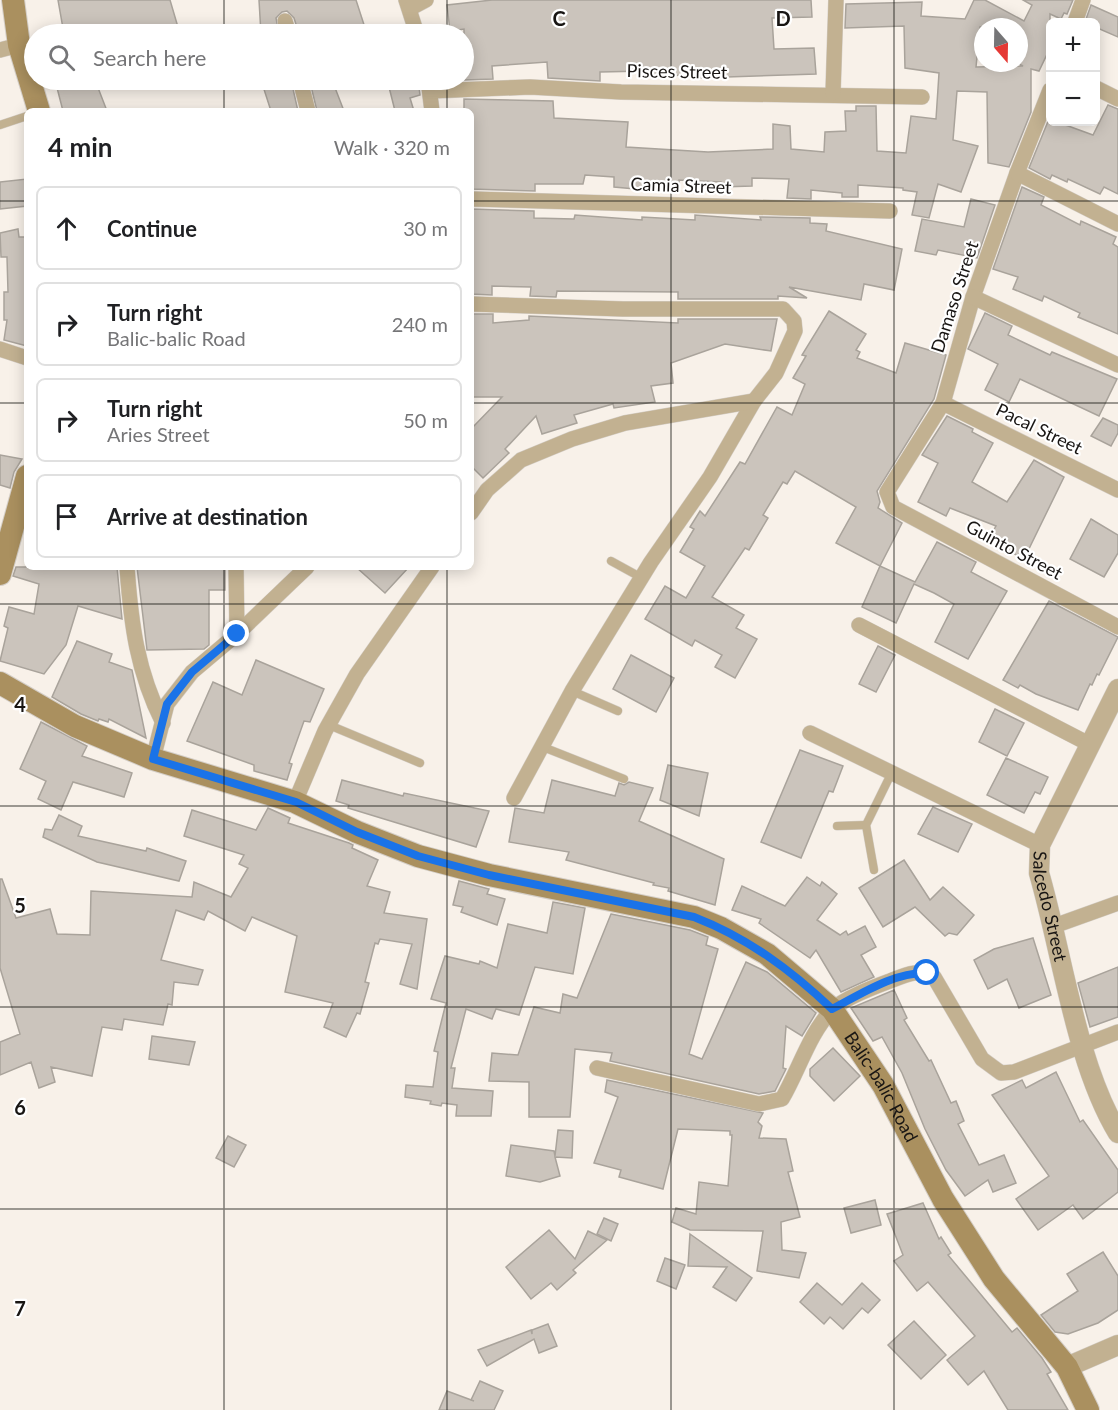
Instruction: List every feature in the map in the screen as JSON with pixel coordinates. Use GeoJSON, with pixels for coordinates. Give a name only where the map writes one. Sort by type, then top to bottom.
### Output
{"type":"FeatureCollection","features":[{"type":"Feature","properties":{"kind":"main road"},"geometry":{"type":"LineString","coordinates":[[13,0],[9,48],[24,80]]}},
{"type":"Feature","properties":{"kind":"main road"},"geometry":{"type":"LineString","coordinates":[[29,90],[38,108]]}},
{"type":"Feature","properties":{"kind":"main road"},"geometry":{"type":"LineString","coordinates":[[0,574],[5,534],[24,484]]}},
{"type":"Feature","properties":{"kind":"main road","name":"Balic-balic Road"},"geometry":{"type":"LineString","coordinates":[[0,683],[75,726],[153,759],[296,802],[357,832],[418,856],[489,875],[694,917],[722,928],[767,954],[832,1009],[883,1085],[943,1199],[994,1279],[1067,1367],[1089,1410]]}},
{"type":"Feature","properties":{"kind":"street"},"geometry":{"type":"LineString","coordinates":[[414,24],[409,4],[426,0]]}},
{"type":"Feature","properties":{"kind":"street"},"geometry":{"type":"LineString","coordinates":[[833,93],[836,0]]}},
{"type":"Feature","properties":{"kind":"street"},"geometry":{"type":"LineString","coordinates":[[1076,18],[1083,0]]}},
{"type":"Feature","properties":{"kind":"street","name":"Pisces Street"},"geometry":{"type":"LineString","coordinates":[[474,86],[621,92],[833,93],[922,97]]}},
{"type":"Feature","properties":{"kind":"street"},"geometry":{"type":"LineString","coordinates":[[303,90],[307,108]]}},
{"type":"Feature","properties":{"kind":"street"},"geometry":{"type":"LineString","coordinates":[[430,90],[432,108]]}},
{"type":"Feature","properties":{"kind":"street"},"geometry":{"type":"LineString","coordinates":[[1100,90],[1118,99]]}},
{"type":"Feature","properties":{"kind":"street","name":"Damaso Street"},"geometry":{"type":"LineString","coordinates":[[892,507],[887,492],[943,403],[973,297],[1017,172],[1046,100]]}},
{"type":"Feature","properties":{"kind":"street"},"geometry":{"type":"LineString","coordinates":[[1017,172],[1118,224]]}},
{"type":"Feature","properties":{"kind":"street","name":"Camia Street"},"geometry":{"type":"LineString","coordinates":[[474,199],[890,211]]}},
{"type":"Feature","properties":{"kind":"street"},"geometry":{"type":"LineString","coordinates":[[973,297],[1118,365]]}},
{"type":"Feature","properties":{"kind":"street"},"geometry":{"type":"LineString","coordinates":[[474,304],[623,309],[783,309],[794,321],[795,331],[776,373],[754,401],[710,477],[642,578],[572,691],[514,798]]}},
{"type":"Feature","properties":{"kind":"street"},"geometry":{"type":"LineString","coordinates":[[0,349],[24,357]]}},
{"type":"Feature","properties":{"kind":"street"},"geometry":{"type":"LineString","coordinates":[[474,509],[487,490],[521,460],[572,439],[625,423],[754,401]]}},
{"type":"Feature","properties":{"kind":"street","name":"Pacal Street"},"geometry":{"type":"LineString","coordinates":[[943,403],[1118,490]]}},
{"type":"Feature","properties":{"kind":"street","name":"Guinto Street"},"geometry":{"type":"LineString","coordinates":[[892,507],[1118,627]]}},
{"type":"Feature","properties":{"kind":"street"},"geometry":{"type":"LineString","coordinates":[[127,570],[137,654],[148,692],[163,723]]}},
{"type":"Feature","properties":{"kind":"street"},"geometry":{"type":"LineString","coordinates":[[236,570],[237,634]]}},
{"type":"Feature","properties":{"kind":"street"},"geometry":{"type":"LineString","coordinates":[[153,759],[167,704],[192,672],[237,634],[304,570]]}},
{"type":"Feature","properties":{"kind":"street"},"geometry":{"type":"LineString","coordinates":[[296,802],[328,725],[357,674],[430,570]]}},
{"type":"Feature","properties":{"kind":"street"},"geometry":{"type":"LineString","coordinates":[[859,625],[1089,744]]}},
{"type":"Feature","properties":{"kind":"street","name":"Salcedo Street"},"geometry":{"type":"LineString","coordinates":[[1118,689],[1040,845],[1039,873],[1054,926],[1082,1047],[1118,1133]]}},
{"type":"Feature","properties":{"kind":"street"},"geometry":{"type":"LineString","coordinates":[[810,733],[1040,845]]}},
{"type":"Feature","properties":{"kind":"street"},"geometry":{"type":"LineString","coordinates":[[1054,926],[1118,903]]}},
{"type":"Feature","properties":{"kind":"street"},"geometry":{"type":"LineString","coordinates":[[597,1068],[759,1104],[782,1099],[808,1047],[832,1009],[871,989],[911,973],[927,973],[934,977],[982,1059],[1001,1073],[1014,1072],[1118,1032]]}},
{"type":"Feature","properties":{"kind":"street"},"geometry":{"type":"LineString","coordinates":[[1067,1367],[1118,1345]]}},
{"type":"Feature","properties":{"kind":"lane"},"geometry":{"type":"LineString","coordinates":[[0,125],[24,117]]}},
{"type":"Feature","properties":{"kind":"lane"},"geometry":{"type":"LineString","coordinates":[[611,561],[642,578]]}},
{"type":"Feature","properties":{"kind":"lane"},"geometry":{"type":"LineString","coordinates":[[572,691],[618,711]]}},
{"type":"Feature","properties":{"kind":"lane"},"geometry":{"type":"LineString","coordinates":[[328,725],[420,763]]}},
{"type":"Feature","properties":{"kind":"lane"},"geometry":{"type":"LineString","coordinates":[[543,747],[624,779]]}},
{"type":"Feature","properties":{"kind":"lane"},"geometry":{"type":"LineString","coordinates":[[874,870],[866,825],[892,772]]}},
{"type":"Feature","properties":{"kind":"lane"},"geometry":{"type":"LineString","coordinates":[[837,826],[866,825]]}},
{"type":"Feature","properties":{"kind":"building"},"geometry":{"type":"Polygon","coordinates":[[[58,0],[170,0],[177,24],[62,24],[58,0]]]}},
{"type":"Feature","properties":{"kind":"building"},"geometry":{"type":"Polygon","coordinates":[[[259,0],[356,0],[364,24],[296,24],[294,18],[287,11],[282,12],[276,18],[277,24],[260,24],[259,0]]]}},
{"type":"Feature","properties":{"kind":"building"},"geometry":{"type":"Polygon","coordinates":[[[492,0],[811,0],[812,17],[772,18],[774,49],[814,48],[816,74],[697,78],[696,75],[645,76],[645,71],[600,72],[600,81],[548,78],[547,62],[492,66],[493,79],[474,80],[474,24],[449,24],[447,5],[492,0]]]}},
{"type":"Feature","properties":{"kind":"building"},"geometry":{"type":"Polygon","coordinates":[[[974,0],[985,0],[1018,18],[974,18],[974,72],[1028,72],[1028,18],[1026,18],[1032,5],[1023,0],[1073,0],[1067,14],[1064,13],[1062,18],[1050,14],[1050,18],[1046,18],[1046,56],[1039,71],[1031,69],[1031,112],[1009,167],[988,163],[987,92],[957,91],[953,140],[978,146],[961,192],[938,184],[929,218],[912,215],[917,192],[903,190],[903,188],[858,185],[858,197],[842,197],[842,193],[811,190],[811,199],[787,198],[789,179],[752,178],[752,186],[721,187],[721,182],[679,180],[679,193],[614,187],[614,177],[585,175],[583,184],[535,184],[535,191],[474,189],[474,108],[464,108],[464,99],[553,101],[554,118],[628,122],[626,147],[708,152],[773,149],[773,124],[790,126],[791,149],[824,152],[825,132],[846,131],[845,111],[856,111],[856,106],[876,106],[877,151],[906,153],[911,116],[936,119],[939,73],[905,68],[904,26],[845,28],[846,4],[922,2],[921,16],[965,19],[974,0]]]}},
{"type":"Feature","properties":{"kind":"building"},"geometry":{"type":"Polygon","coordinates":[[[1091,5],[1118,17],[1118,37],[1100,29],[1100,18],[1086,18],[1091,5]]]}},
{"type":"Feature","properties":{"kind":"building"},"geometry":{"type":"Polygon","coordinates":[[[58,90],[99,90],[106,108],[62,108],[58,90]]]}},
{"type":"Feature","properties":{"kind":"building"},"geometry":{"type":"Polygon","coordinates":[[[264,90],[293,90],[297,108],[270,108],[264,90]]]}},
{"type":"Feature","properties":{"kind":"building"},"geometry":{"type":"Polygon","coordinates":[[[312,90],[336,90],[343,108],[316,108],[312,90]]]}},
{"type":"Feature","properties":{"kind":"building"},"geometry":{"type":"Polygon","coordinates":[[[390,90],[419,90],[420,95],[410,98],[413,108],[394,108],[390,90]]]}},
{"type":"Feature","properties":{"kind":"building"},"geometry":{"type":"Polygon","coordinates":[[[1108,105],[1118,109],[1118,194],[1104,187],[1100,194],[1068,179],[1067,182],[1052,175],[1050,179],[1029,168],[1046,126],[1068,126],[1093,135],[1098,126],[1100,126],[1108,105]]]}},
{"type":"Feature","properties":{"kind":"building"},"geometry":{"type":"Polygon","coordinates":[[[24,179],[24,206],[0,209],[0,182],[24,179]]]}},
{"type":"Feature","properties":{"kind":"building"},"geometry":{"type":"Polygon","coordinates":[[[1022,187],[1044,197],[1041,205],[1080,225],[1081,221],[1116,237],[1113,244],[1118,247],[1118,334],[1078,317],[1080,313],[1044,296],[1042,301],[1013,289],[1018,277],[993,269],[1022,187]]]}},
{"type":"Feature","properties":{"kind":"building"},"geometry":{"type":"Polygon","coordinates":[[[971,199],[995,205],[977,258],[938,250],[936,255],[915,251],[922,219],[964,227],[971,199]]]}},
{"type":"Feature","properties":{"kind":"building"},"geometry":{"type":"Polygon","coordinates":[[[474,209],[534,211],[534,218],[574,219],[575,215],[642,220],[642,217],[695,220],[695,215],[761,220],[760,217],[810,218],[810,223],[827,224],[826,231],[902,249],[894,290],[864,284],[861,300],[789,287],[807,298],[778,296],[778,299],[678,299],[678,292],[557,291],[556,297],[530,296],[531,287],[492,286],[492,295],[474,294],[474,209]]]}},
{"type":"Feature","properties":{"kind":"building"},"geometry":{"type":"Polygon","coordinates":[[[18,229],[19,237],[24,237],[24,345],[4,340],[7,320],[4,320],[4,292],[8,292],[7,257],[1,257],[0,233],[18,229]]]}},
{"type":"Feature","properties":{"kind":"building"},"geometry":{"type":"Polygon","coordinates":[[[829,311],[866,334],[856,350],[860,352],[857,358],[896,373],[905,343],[946,355],[934,399],[877,491],[880,502],[878,508],[902,523],[880,566],[836,543],[856,507],[795,471],[787,484],[783,482],[763,515],[768,518],[749,550],[745,548],[712,597],[744,615],[736,628],[757,639],[735,678],[715,667],[722,655],[695,640],[692,646],[645,619],[665,586],[686,598],[705,566],[680,552],[694,529],[690,527],[700,511],[705,516],[740,462],[745,464],[777,407],[792,415],[805,384],[793,378],[806,356],[802,355],[829,311]]]}},
{"type":"Feature","properties":{"kind":"building"},"geometry":{"type":"Polygon","coordinates":[[[985,313],[1012,326],[1008,335],[1050,355],[1052,352],[1117,379],[1099,416],[1020,379],[1009,402],[985,390],[998,364],[968,349],[985,313]]]}},
{"type":"Feature","properties":{"kind":"building"},"geometry":{"type":"Polygon","coordinates":[[[474,314],[493,314],[493,323],[529,320],[529,316],[678,323],[678,319],[777,319],[771,351],[725,344],[671,363],[673,383],[651,386],[655,402],[614,408],[613,404],[574,415],[577,423],[542,434],[536,416],[505,449],[509,453],[483,478],[474,469],[474,426],[502,397],[474,397],[474,314]]]}},
{"type":"Feature","properties":{"kind":"building"},"geometry":{"type":"Polygon","coordinates":[[[947,416],[973,429],[972,432],[993,443],[972,482],[1007,502],[1034,460],[1064,477],[1024,559],[988,540],[996,526],[950,508],[946,516],[918,502],[938,463],[922,455],[947,416]]]}},
{"type":"Feature","properties":{"kind":"building"},"geometry":{"type":"Polygon","coordinates":[[[1103,418],[1118,425],[1118,433],[1111,446],[1091,436],[1103,418]]]}},
{"type":"Feature","properties":{"kind":"building"},"geometry":{"type":"Polygon","coordinates":[[[0,455],[22,459],[14,472],[10,488],[0,485],[0,455]]]}},
{"type":"Feature","properties":{"kind":"building"},"geometry":{"type":"Polygon","coordinates":[[[1091,519],[1118,535],[1118,553],[1104,577],[1070,559],[1091,519]]]}},
{"type":"Feature","properties":{"kind":"building"},"geometry":{"type":"Polygon","coordinates":[[[937,542],[976,562],[971,572],[1007,591],[968,659],[935,642],[954,604],[934,593],[914,584],[896,623],[862,607],[880,566],[915,582],[937,542]]]}},
{"type":"Feature","properties":{"kind":"building"},"geometry":{"type":"Polygon","coordinates":[[[16,567],[24,567],[24,570],[117,570],[122,619],[78,606],[66,645],[44,674],[0,661],[8,628],[4,626],[9,607],[34,614],[39,584],[13,576],[16,567]]]}},
{"type":"Feature","properties":{"kind":"building"},"geometry":{"type":"Polygon","coordinates":[[[137,570],[225,570],[225,590],[209,590],[209,645],[204,649],[147,650],[137,570]]]}},
{"type":"Feature","properties":{"kind":"building"},"geometry":{"type":"Polygon","coordinates":[[[359,570],[406,570],[385,593],[359,570]]]}},
{"type":"Feature","properties":{"kind":"building"},"geometry":{"type":"Polygon","coordinates":[[[1049,601],[1118,637],[1099,675],[1097,674],[1092,685],[1090,684],[1078,710],[1036,694],[1020,685],[1018,688],[1003,680],[1049,601]]]}},
{"type":"Feature","properties":{"kind":"building"},"geometry":{"type":"Polygon","coordinates":[[[77,641],[112,654],[109,662],[132,670],[146,738],[109,719],[108,722],[99,719],[98,721],[81,714],[52,697],[77,641]]]}},
{"type":"Feature","properties":{"kind":"building"},"geometry":{"type":"Polygon","coordinates":[[[878,646],[895,655],[876,692],[859,684],[878,646]]]}},
{"type":"Feature","properties":{"kind":"building"},"geometry":{"type":"Polygon","coordinates":[[[631,655],[674,678],[656,712],[613,689],[631,655]]]}},
{"type":"Feature","properties":{"kind":"building"},"geometry":{"type":"Polygon","coordinates":[[[256,660],[324,689],[310,722],[304,721],[289,763],[292,764],[287,780],[254,771],[254,765],[187,741],[213,682],[242,695],[256,660]]]}},
{"type":"Feature","properties":{"kind":"building"},"geometry":{"type":"Polygon","coordinates":[[[995,709],[1024,723],[1007,756],[979,742],[995,709]]]}},
{"type":"Feature","properties":{"kind":"building"},"geometry":{"type":"Polygon","coordinates":[[[41,722],[87,746],[82,756],[132,773],[124,797],[73,782],[61,810],[38,799],[46,781],[20,769],[41,722]]]}},
{"type":"Feature","properties":{"kind":"building"},"geometry":{"type":"Polygon","coordinates":[[[800,750],[843,766],[833,792],[829,791],[801,858],[761,842],[800,750]]]}},
{"type":"Feature","properties":{"kind":"building"},"geometry":{"type":"Polygon","coordinates":[[[1006,758],[1048,777],[1040,794],[1035,792],[1024,813],[987,795],[1006,758]]]}},
{"type":"Feature","properties":{"kind":"building"},"geometry":{"type":"Polygon","coordinates":[[[668,765],[708,773],[699,816],[660,800],[668,765]]]}},
{"type":"Feature","properties":{"kind":"building"},"geometry":{"type":"Polygon","coordinates":[[[342,780],[403,796],[404,793],[489,811],[476,847],[348,808],[349,805],[336,801],[342,780]]]}},
{"type":"Feature","properties":{"kind":"building"},"geometry":{"type":"Polygon","coordinates":[[[552,780],[615,796],[619,783],[624,785],[629,782],[653,788],[639,821],[724,859],[715,905],[668,891],[669,888],[653,885],[654,883],[566,860],[569,852],[509,842],[515,808],[544,813],[552,780]]]}},
{"type":"Feature","properties":{"kind":"building"},"geometry":{"type":"Polygon","coordinates":[[[933,807],[972,824],[958,852],[918,834],[933,807]]]}},
{"type":"Feature","properties":{"kind":"building"},"geometry":{"type":"Polygon","coordinates":[[[268,808],[290,818],[288,823],[349,843],[353,845],[352,848],[378,860],[367,886],[390,892],[384,913],[427,919],[417,989],[400,984],[412,944],[380,939],[378,944],[375,943],[365,982],[369,983],[360,1014],[357,1013],[346,1037],[324,1027],[333,1003],[285,992],[297,936],[252,917],[245,931],[208,911],[204,920],[176,910],[161,960],[203,970],[198,985],[174,982],[172,1005],[168,1004],[163,1025],[124,1019],[122,1030],[102,1027],[92,1076],[51,1067],[55,1082],[39,1088],[31,1062],[0,1075],[0,1042],[20,1034],[0,968],[0,879],[2,879],[16,918],[50,909],[57,934],[90,935],[91,891],[192,897],[194,882],[231,897],[248,868],[239,864],[244,855],[184,836],[192,810],[256,830],[268,808]]]}},
{"type":"Feature","properties":{"kind":"building"},"geometry":{"type":"Polygon","coordinates":[[[59,815],[82,826],[78,836],[146,851],[147,848],[186,861],[179,881],[97,862],[43,837],[45,829],[52,830],[59,815]]]}},
{"type":"Feature","properties":{"kind":"building"},"geometry":{"type":"Polygon","coordinates":[[[904,860],[930,900],[943,887],[974,915],[957,935],[949,933],[945,936],[915,907],[883,927],[859,888],[904,860]]]}},
{"type":"Feature","properties":{"kind":"building"},"geometry":{"type":"Polygon","coordinates":[[[807,877],[820,886],[822,882],[837,894],[817,920],[840,935],[846,931],[848,935],[865,926],[876,947],[861,955],[874,977],[841,992],[816,950],[810,958],[759,923],[761,919],[732,910],[742,886],[785,906],[807,877]]]}},
{"type":"Feature","properties":{"kind":"building"},"geometry":{"type":"Polygon","coordinates":[[[459,881],[489,889],[487,894],[505,899],[497,925],[461,912],[463,907],[453,905],[459,881]]]}},
{"type":"Feature","properties":{"kind":"building"},"geometry":{"type":"Polygon","coordinates":[[[553,902],[585,908],[573,974],[535,967],[519,1015],[496,1009],[492,1019],[466,1009],[451,1068],[455,1068],[452,1088],[493,1091],[491,1116],[456,1116],[457,1105],[442,1103],[441,1106],[430,1104],[431,1101],[405,1097],[406,1085],[433,1087],[438,1052],[434,1051],[446,1003],[431,999],[445,956],[479,964],[480,961],[497,968],[508,924],[547,933],[553,902]]]}},
{"type":"Feature","properties":{"kind":"building"},"geometry":{"type":"Polygon","coordinates":[[[611,914],[690,930],[708,937],[706,945],[718,949],[689,1054],[702,1059],[746,962],[767,972],[816,1013],[802,1036],[786,1026],[783,1068],[786,1069],[775,1091],[759,1094],[610,1061],[612,1053],[575,1049],[570,1117],[529,1117],[529,1082],[489,1081],[492,1053],[518,1055],[534,1007],[560,1013],[563,994],[577,998],[611,914]]]}},
{"type":"Feature","properties":{"kind":"building"},"geometry":{"type":"Polygon","coordinates":[[[1033,938],[1051,995],[1019,1008],[1007,979],[988,989],[974,960],[994,949],[1033,938]]]}},
{"type":"Feature","properties":{"kind":"building"},"geometry":{"type":"Polygon","coordinates":[[[1118,967],[1118,1017],[1090,1027],[1078,983],[1118,967]]]}},
{"type":"Feature","properties":{"kind":"building"},"geometry":{"type":"Polygon","coordinates":[[[894,990],[907,1018],[904,1020],[929,1061],[931,1060],[951,1103],[956,1101],[964,1121],[958,1124],[979,1165],[1004,1155],[1016,1183],[993,1192],[988,1180],[965,1196],[946,1170],[925,1129],[902,1073],[882,1037],[873,1041],[851,1008],[894,990]]]}},
{"type":"Feature","properties":{"kind":"building"},"geometry":{"type":"Polygon","coordinates":[[[152,1036],[195,1042],[189,1065],[149,1059],[152,1036]]]}},
{"type":"Feature","properties":{"kind":"building"},"geometry":{"type":"Polygon","coordinates":[[[833,1048],[860,1076],[834,1101],[810,1076],[810,1069],[833,1048]]]}},
{"type":"Feature","properties":{"kind":"building"},"geometry":{"type":"Polygon","coordinates":[[[1056,1072],[1080,1122],[1083,1120],[1118,1170],[1118,1192],[1083,1219],[1073,1205],[1038,1230],[1016,1199],[1049,1176],[992,1095],[1022,1080],[1026,1088],[1056,1072]]]}},
{"type":"Feature","properties":{"kind":"building"},"geometry":{"type":"Polygon","coordinates":[[[607,1080],[763,1113],[758,1122],[762,1126],[759,1138],[786,1139],[793,1171],[788,1172],[800,1217],[781,1222],[782,1250],[806,1253],[799,1278],[757,1271],[763,1231],[690,1230],[672,1222],[676,1208],[696,1214],[699,1182],[728,1186],[732,1135],[730,1131],[678,1129],[663,1189],[619,1177],[621,1170],[594,1163],[618,1097],[605,1092],[607,1080]]]}},
{"type":"Feature","properties":{"kind":"building"},"geometry":{"type":"Polygon","coordinates":[[[558,1130],[573,1131],[572,1158],[555,1157],[560,1176],[540,1182],[506,1176],[511,1145],[554,1151],[555,1156],[558,1130]]]}},
{"type":"Feature","properties":{"kind":"building"},"geometry":{"type":"Polygon","coordinates":[[[228,1136],[246,1145],[234,1167],[216,1158],[228,1136]]]}},
{"type":"Feature","properties":{"kind":"building"},"geometry":{"type":"Polygon","coordinates":[[[875,1200],[881,1225],[851,1233],[844,1208],[875,1200]]]}},
{"type":"Feature","properties":{"kind":"building"},"geometry":{"type":"Polygon","coordinates":[[[923,1203],[939,1239],[941,1237],[951,1253],[948,1255],[1012,1332],[1017,1328],[1042,1358],[1051,1372],[1047,1374],[1068,1410],[1008,1410],[984,1371],[968,1385],[947,1360],[975,1336],[928,1282],[917,1291],[894,1261],[903,1255],[887,1214],[923,1203]]]}},
{"type":"Feature","properties":{"kind":"building"},"geometry":{"type":"Polygon","coordinates":[[[604,1218],[618,1224],[611,1241],[597,1234],[604,1218]]]}},
{"type":"Feature","properties":{"kind":"building"},"geometry":{"type":"Polygon","coordinates":[[[549,1230],[575,1259],[588,1231],[607,1240],[573,1270],[576,1273],[557,1290],[551,1283],[531,1299],[506,1267],[549,1230]]]}},
{"type":"Feature","properties":{"kind":"building"},"geometry":{"type":"Polygon","coordinates":[[[690,1234],[752,1278],[736,1301],[713,1287],[727,1267],[688,1266],[690,1234]]]}},
{"type":"Feature","properties":{"kind":"building"},"geometry":{"type":"Polygon","coordinates":[[[1103,1252],[1118,1276],[1118,1310],[1098,1323],[1068,1334],[1055,1332],[1041,1315],[1078,1291],[1067,1274],[1103,1252]]]}},
{"type":"Feature","properties":{"kind":"building"},"geometry":{"type":"Polygon","coordinates":[[[665,1258],[685,1265],[676,1289],[657,1281],[665,1258]]]}},
{"type":"Feature","properties":{"kind":"building"},"geometry":{"type":"Polygon","coordinates":[[[817,1283],[842,1305],[862,1283],[880,1300],[868,1313],[862,1308],[843,1329],[830,1317],[824,1324],[800,1302],[817,1283]]]}},
{"type":"Feature","properties":{"kind":"building"},"geometry":{"type":"Polygon","coordinates":[[[914,1321],[946,1355],[921,1379],[888,1345],[914,1321]]]}},
{"type":"Feature","properties":{"kind":"building"},"geometry":{"type":"Polygon","coordinates":[[[548,1324],[557,1346],[539,1353],[534,1339],[487,1366],[478,1350],[531,1330],[532,1334],[532,1330],[548,1324]]]}},
{"type":"Feature","properties":{"kind":"building"},"geometry":{"type":"Polygon","coordinates":[[[480,1381],[503,1391],[494,1410],[439,1410],[447,1391],[471,1400],[480,1381]]]}},
{"type":"Feature","properties":{"kind":"route"},"geometry":{"type":"LineString","coordinates":[[237,634],[192,672],[167,704],[153,759],[296,802],[357,832],[418,856],[489,875],[694,917],[722,928],[767,954],[832,1009],[871,989],[911,973],[927,973]]}}]}
